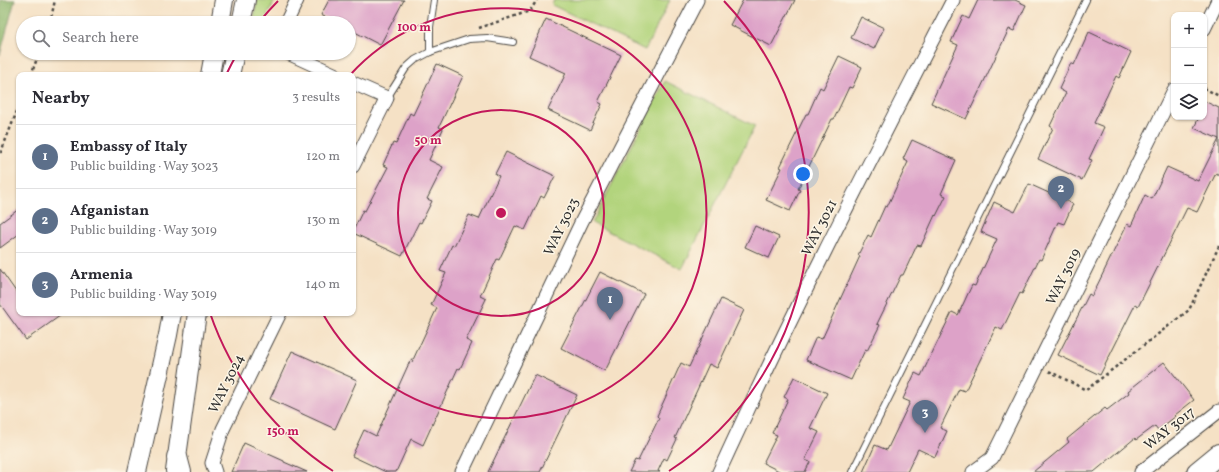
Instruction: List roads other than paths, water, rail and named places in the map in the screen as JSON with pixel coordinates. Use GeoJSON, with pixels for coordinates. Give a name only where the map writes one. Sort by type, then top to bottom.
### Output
{"type":"FeatureCollection","features":[{"type":"Feature","properties":{"kind":"main road"},"geometry":{"type":"LineString","coordinates":[[221,16],[224,0]]}},
{"type":"Feature","properties":{"kind":"main road"},"geometry":{"type":"LineString","coordinates":[[243,16],[246,0]]}},
{"type":"Feature","properties":{"kind":"main road"},"geometry":{"type":"LineString","coordinates":[[211,72],[213,60]]}},
{"type":"Feature","properties":{"kind":"main road"},"geometry":{"type":"LineString","coordinates":[[231,72],[233,60]]}},
{"type":"Feature","properties":{"kind":"main road"},"geometry":{"type":"LineString","coordinates":[[137,472],[171,316]]}},
{"type":"Feature","properties":{"kind":"main road"},"geometry":{"type":"LineString","coordinates":[[178,467],[197,316]]}},
{"type":"Feature","properties":{"kind":"main road"},"geometry":{"type":"LineString","coordinates":[[1197,472],[1219,454]]}},
{"type":"Feature","properties":{"kind":"street"},"geometry":{"type":"LineString","coordinates":[[289,16],[297,0]]}},
{"type":"Feature","properties":{"kind":"street","name":"WAY 3023"},"geometry":{"type":"LineString","coordinates":[[462,472],[582,221],[697,0]]}},
{"type":"Feature","properties":{"kind":"street","name":"WAY 3021"},"geometry":{"type":"LineString","coordinates":[[719,472],[756,391],[895,113],[954,0]]}},
{"type":"Feature","properties":{"kind":"street"},"geometry":{"type":"LineString","coordinates":[[1207,23],[1218,0]]}},
{"type":"Feature","properties":{"kind":"street"},"geometry":{"type":"LineString","coordinates":[[303,60],[329,72]]}},
{"type":"Feature","properties":{"kind":"street"},"geometry":{"type":"LineString","coordinates":[[356,84],[387,98],[356,160]]}},
{"type":"Feature","properties":{"kind":"street","name":"WAY 3019"},"geometry":{"type":"LineString","coordinates":[[973,472],[992,458],[1171,96]]}},
{"type":"Feature","properties":{"kind":"street","name":"WAY 3024"},"geometry":{"type":"LineString","coordinates":[[215,472],[212,464],[223,429],[279,316]]}},
{"type":"Feature","properties":{"kind":"street","name":"WAY 3017"},"geometry":{"type":"LineString","coordinates":[[1141,472],[1219,410]]}},
{"type":"Feature","properties":{"kind":"lane"},"geometry":{"type":"LineString","coordinates":[[430,52],[430,27],[434,0]]}},
{"type":"Feature","properties":{"kind":"lane"},"geometry":{"type":"LineString","coordinates":[[852,472],[1086,0]]}},
{"type":"Feature","properties":{"kind":"lane"},"geometry":{"type":"LineString","coordinates":[[387,98],[406,68],[415,60],[430,52],[469,39],[487,38],[513,42]]}},
{"type":"Feature","properties":{"kind":"place","name":"Afganistan"},"geometry":{"type":"Point","coordinates":[1061,209]}},
{"type":"Feature","properties":{"kind":"place","name":"Embassy of Italy"},"geometry":{"type":"Point","coordinates":[610,320]}},
{"type":"Feature","properties":{"kind":"place","name":"Armenia"},"geometry":{"type":"Point","coordinates":[925,433]}}]}
